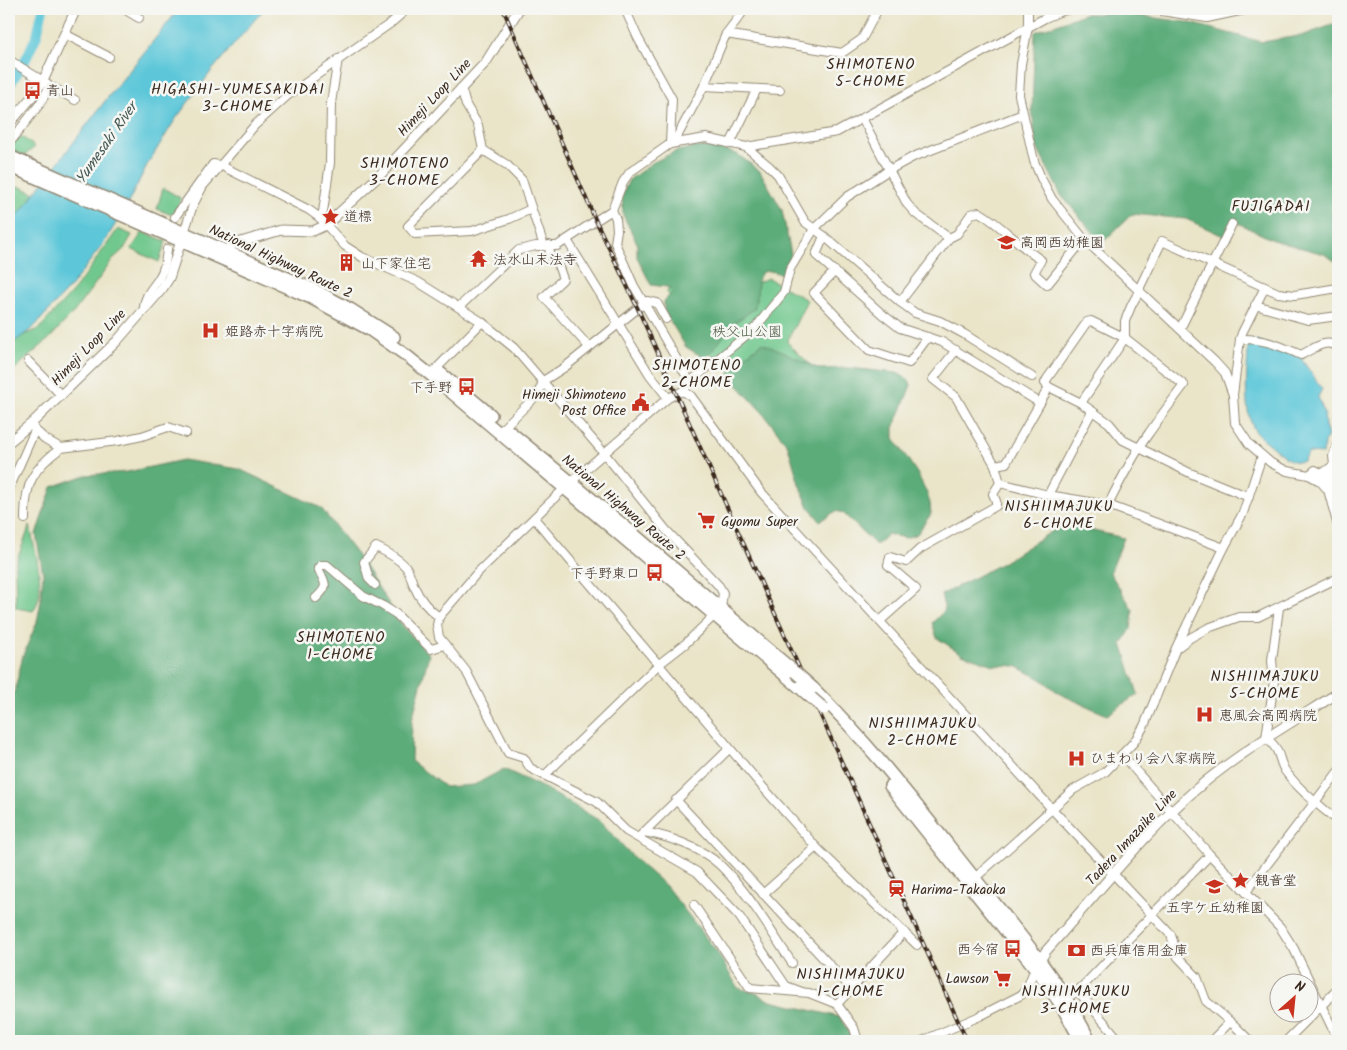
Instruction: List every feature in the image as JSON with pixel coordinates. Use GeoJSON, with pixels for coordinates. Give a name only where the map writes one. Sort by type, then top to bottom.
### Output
{"type":"FeatureCollection","features":[{"type":"Feature","properties":{"kind":"highway","name":"National Highway Route 2"},"geometry":{"type":"LineString","coordinates":[[9,156],[25,168],[183,237],[318,301],[370,330],[432,376],[567,485],[718,612],[795,672],[851,727],[975,878],[1038,964],[1081,1041]]}},
{"type":"Feature","properties":{"kind":"highway","name":"National Highway Route 2"},"geometry":{"type":"LineString","coordinates":[[9,166],[25,168]]}},
{"type":"Feature","properties":{"kind":"highway","name":"National Highway Route 2"},"geometry":{"type":"LineString","coordinates":[[183,237],[227,252],[315,290],[390,334],[436,369],[504,427],[567,485]]}},
{"type":"Feature","properties":{"kind":"highway","name":"National Highway Route 2"},"geometry":{"type":"LineString","coordinates":[[718,612],[824,709],[863,753],[1066,998],[1090,1041]]}},
{"type":"Feature","properties":{"kind":"main road"},"geometry":{"type":"LineString","coordinates":[[9,124],[31,98],[46,84],[76,9]]}},
{"type":"Feature","properties":{"kind":"main road","name":"Himeji Loop Line"},"geometry":{"type":"LineString","coordinates":[[227,252],[231,245],[281,230],[313,231],[382,173],[486,62],[519,9]]}},
{"type":"Feature","properties":{"kind":"main road","name":"Himeji Loop Line"},"geometry":{"type":"LineString","coordinates":[[9,442],[34,427],[61,395],[117,341],[144,307],[162,289],[169,278],[183,237]]}},
{"type":"Feature","properties":{"kind":"main road","name":"Tadera Imazaike Line"},"geometry":{"type":"LineString","coordinates":[[1038,964],[1114,874],[1172,811],[1208,779],[1266,738],[1338,693]]}},
{"type":"Feature","properties":{"kind":"street"},"geometry":{"type":"LineString","coordinates":[[124,9],[139,18]]}},
{"type":"Feature","properties":{"kind":"street"},"geometry":{"type":"LineString","coordinates":[[183,237],[193,205],[203,186],[264,116],[287,96],[384,28],[407,9]]}},
{"type":"Feature","properties":{"kind":"street"},"geometry":{"type":"LineString","coordinates":[[625,9],[638,38],[672,99],[674,143]]}},
{"type":"Feature","properties":{"kind":"street"},"geometry":{"type":"LineString","coordinates":[[674,143],[704,86],[726,34],[746,9]]}},
{"type":"Feature","properties":{"kind":"street"},"geometry":{"type":"LineString","coordinates":[[726,34],[842,53],[862,39],[878,9]]}},
{"type":"Feature","properties":{"kind":"street"},"geometry":{"type":"LineString","coordinates":[[1028,9],[1028,27],[1019,80],[1019,96],[1034,161],[1052,199],[1084,239],[1215,362],[1225,373],[1233,395]]}},
{"type":"Feature","properties":{"kind":"street"},"geometry":{"type":"LineString","coordinates":[[459,308],[519,250],[526,247],[557,246],[612,210],[623,182],[630,172],[674,143],[706,138],[746,147],[837,132],[1028,27],[1058,12],[1070,9]]}},
{"type":"Feature","properties":{"kind":"street"},"geometry":{"type":"LineString","coordinates":[[1148,9],[1207,18],[1249,9]]}},
{"type":"Feature","properties":{"kind":"street"},"geometry":{"type":"LineString","coordinates":[[65,34],[108,57]]}},
{"type":"Feature","properties":{"kind":"street"},"geometry":{"type":"LineString","coordinates":[[323,222],[330,163],[332,103],[338,59]]}},
{"type":"Feature","properties":{"kind":"street"},"geometry":{"type":"LineString","coordinates":[[9,60],[75,100]]}},
{"type":"Feature","properties":{"kind":"street"},"geometry":{"type":"LineString","coordinates":[[10,141],[39,105],[46,84]]}},
{"type":"Feature","properties":{"kind":"street"},"geometry":{"type":"LineString","coordinates":[[704,86],[780,90]]}},
{"type":"Feature","properties":{"kind":"street"},"geometry":{"type":"LineString","coordinates":[[461,88],[466,104],[478,125],[483,150],[515,171],[524,186],[531,209],[550,254],[558,265],[563,279],[544,297],[589,347]]}},
{"type":"Feature","properties":{"kind":"street"},"geometry":{"type":"LineString","coordinates":[[730,144],[757,90]]}},
{"type":"Feature","properties":{"kind":"street"},"geometry":{"type":"LineString","coordinates":[[792,963],[747,895],[719,864],[691,846],[658,834],[641,835],[626,832],[597,802],[530,768],[524,758],[508,753],[466,671],[439,637],[436,625],[438,618],[477,573],[567,485],[668,398],[675,393],[683,391],[690,382],[756,327],[784,292],[790,269],[814,229],[847,197],[913,157],[1023,114]]}},
{"type":"Feature","properties":{"kind":"street"},"geometry":{"type":"LineString","coordinates":[[862,118],[906,204],[949,238]]}},
{"type":"Feature","properties":{"kind":"street"},"geometry":{"type":"LineString","coordinates":[[746,147],[778,175],[805,222],[824,236],[900,302],[915,313],[940,321],[964,334],[1032,377]]}},
{"type":"Feature","properties":{"kind":"street"},"geometry":{"type":"LineString","coordinates":[[483,150],[408,226],[415,234],[472,231],[509,219],[531,209]]}},
{"type":"Feature","properties":{"kind":"street"},"geometry":{"type":"LineString","coordinates":[[175,217],[213,164],[220,165],[309,210],[345,246],[362,257],[418,282],[482,322],[514,348],[604,453],[666,530],[719,586],[723,593],[718,612],[685,644],[658,665],[545,775]]}},
{"type":"Feature","properties":{"kind":"street"},"geometry":{"type":"LineString","coordinates":[[612,210],[618,230],[616,243],[643,304],[690,382]]}},
{"type":"Feature","properties":{"kind":"street"},"geometry":{"type":"LineString","coordinates":[[900,302],[949,238],[957,234],[971,214],[979,212],[995,221],[1031,254],[1041,260],[1034,274],[1047,284],[1084,239]]}},
{"type":"Feature","properties":{"kind":"street"},"geometry":{"type":"LineString","coordinates":[[1180,330],[1232,224]]}},
{"type":"Feature","properties":{"kind":"street"},"geometry":{"type":"LineString","coordinates":[[824,236],[816,255],[900,328],[942,342],[1040,402]]}},
{"type":"Feature","properties":{"kind":"street"},"geometry":{"type":"LineString","coordinates":[[567,240],[650,375],[668,398]]}},
{"type":"Feature","properties":{"kind":"street"},"geometry":{"type":"LineString","coordinates":[[1081,403],[1125,338],[1125,321],[1162,241],[1278,293],[1295,295],[1338,288]]}},
{"type":"Feature","properties":{"kind":"street"},"geometry":{"type":"LineString","coordinates":[[144,307],[148,294],[160,277],[165,264],[167,249]]}},
{"type":"Feature","properties":{"kind":"street"},"geometry":{"type":"LineString","coordinates":[[835,271],[814,293],[869,350],[909,363],[928,337]]}},
{"type":"Feature","properties":{"kind":"street"},"geometry":{"type":"LineString","coordinates":[[1265,288],[1242,332],[1240,340],[1233,395],[1235,423],[1249,444],[1262,456],[1287,471],[1309,475],[1320,481],[1328,490],[1338,524]]}},
{"type":"Feature","properties":{"kind":"street"},"geometry":{"type":"LineString","coordinates":[[504,427],[531,401],[543,381],[565,367],[646,301],[657,303],[666,319]]}},
{"type":"Feature","properties":{"kind":"street"},"geometry":{"type":"LineString","coordinates":[[1255,305],[1308,320],[1338,316]]}},
{"type":"Feature","properties":{"kind":"street"},"geometry":{"type":"LineString","coordinates":[[1108,505],[1140,447],[1184,385],[1125,338],[1091,321],[1087,322],[1045,383],[1081,403],[1109,423],[1124,440],[1140,447],[1158,458],[1190,473],[1249,497]]}},
{"type":"Feature","properties":{"kind":"street"},"geometry":{"type":"LineString","coordinates":[[436,369],[482,322]]}},
{"type":"Feature","properties":{"kind":"street"},"geometry":{"type":"LineString","coordinates":[[1240,340],[1252,339],[1271,343],[1301,355],[1328,342],[1334,343],[1338,348]]}},
{"type":"Feature","properties":{"kind":"street"},"geometry":{"type":"LineString","coordinates":[[956,350],[933,379],[956,397],[994,465],[1000,483]]}},
{"type":"Feature","properties":{"kind":"street"},"geometry":{"type":"LineString","coordinates":[[28,361],[61,395]]}},
{"type":"Feature","properties":{"kind":"street"},"geometry":{"type":"LineString","coordinates":[[994,465],[1006,463],[1049,386]]}},
{"type":"Feature","properties":{"kind":"street"},"geometry":{"type":"LineString","coordinates":[[683,391],[691,396],[762,492],[1052,809],[1171,935],[1178,957],[1197,977],[1206,1002],[1250,1041]]}},
{"type":"Feature","properties":{"kind":"street"},"geometry":{"type":"LineString","coordinates":[[1048,495],[1092,411]]}},
{"type":"Feature","properties":{"kind":"street"},"geometry":{"type":"LineString","coordinates":[[9,489],[34,427],[46,439],[61,448]]}},
{"type":"Feature","properties":{"kind":"street"},"geometry":{"type":"LineString","coordinates":[[25,519],[25,497],[34,474],[44,462],[61,448],[118,441],[142,436],[168,427],[186,433]]}},
{"type":"Feature","properties":{"kind":"street"},"geometry":{"type":"LineString","coordinates":[[1326,476],[1334,464],[1333,456],[1338,442]]}},
{"type":"Feature","properties":{"kind":"street"},"geometry":{"type":"LineString","coordinates":[[975,878],[1073,790],[1105,772],[1134,742],[1144,726],[1176,648],[1249,497],[1262,456]]}},
{"type":"Feature","properties":{"kind":"street"},"geometry":{"type":"LineString","coordinates":[[1309,475],[1315,470],[1326,476],[1337,496],[1338,503]]}},
{"type":"Feature","properties":{"kind":"street"},"geometry":{"type":"LineString","coordinates":[[1326,476],[1338,470]]}},
{"type":"Feature","properties":{"kind":"street"},"geometry":{"type":"LineString","coordinates":[[880,622],[916,589],[888,565],[890,557],[906,562],[920,549],[996,506],[993,494],[1000,483]]}},
{"type":"Feature","properties":{"kind":"street"},"geometry":{"type":"LineString","coordinates":[[1000,483],[1048,495],[1108,505],[1224,548]]}},
{"type":"Feature","properties":{"kind":"street"},"geometry":{"type":"LineString","coordinates":[[534,518],[729,749],[816,847],[918,945]]}},
{"type":"Feature","properties":{"kind":"street"},"geometry":{"type":"LineString","coordinates":[[375,585],[369,579],[364,562],[376,547],[390,553],[406,567],[412,577],[414,586],[428,609],[438,618]]}},
{"type":"Feature","properties":{"kind":"street"},"geometry":{"type":"LineString","coordinates":[[316,598],[325,590],[326,585],[318,568],[321,565],[327,565],[362,596],[396,614],[431,649],[445,645]]}},
{"type":"Feature","properties":{"kind":"street"},"geometry":{"type":"LineString","coordinates":[[1176,648],[1190,638],[1218,624],[1239,617],[1258,617],[1338,578]]}},
{"type":"Feature","properties":{"kind":"street"},"geometry":{"type":"LineString","coordinates":[[1279,608],[1272,660],[1274,681],[1266,738],[1279,752],[1284,770],[1315,802],[1338,821]]}},
{"type":"Feature","properties":{"kind":"street"},"geometry":{"type":"LineString","coordinates":[[641,835],[729,749]]}},
{"type":"Feature","properties":{"kind":"street"},"geometry":{"type":"LineString","coordinates":[[1122,755],[1210,855],[1280,927],[1294,949],[1338,1040]]}},
{"type":"Feature","properties":{"kind":"street"},"geometry":{"type":"LineString","coordinates":[[1246,892],[1338,772]]}},
{"type":"Feature","properties":{"kind":"street"},"geometry":{"type":"LineString","coordinates":[[676,800],[852,988]]}},
{"type":"Feature","properties":{"kind":"street"},"geometry":{"type":"LineString","coordinates":[[641,835],[697,872],[738,916],[786,986],[838,1004],[854,1028],[858,1041]]}},
{"type":"Feature","properties":{"kind":"street"},"geometry":{"type":"LineString","coordinates":[[764,894],[816,847]]}},
{"type":"Feature","properties":{"kind":"street"},"geometry":{"type":"LineString","coordinates":[[1066,998],[1078,991],[1210,855]]}},
{"type":"Feature","properties":{"kind":"street"},"geometry":{"type":"LineString","coordinates":[[694,905],[750,988],[802,992]]}},
{"type":"Feature","properties":{"kind":"street"},"geometry":{"type":"LineString","coordinates":[[838,1004],[904,932]]}},
{"type":"Feature","properties":{"kind":"street"},"geometry":{"type":"LineString","coordinates":[[922,1041],[980,1016],[1021,994],[1027,988],[1038,964]]}},
{"type":"Feature","properties":{"kind":"street"},"geometry":{"type":"LineString","coordinates":[[1286,1041],[1338,989]]}},
{"type":"Feature","properties":{"kind":"street"},"geometry":{"type":"LineString","coordinates":[[1078,991],[1120,1041]]}},
{"type":"Feature","properties":{"kind":"street"},"geometry":{"type":"LineString","coordinates":[[1211,1041],[1230,1022]]}},
{"type":"Feature","properties":{"kind":"green space"},"geometry":{"type":"Polygon","coordinates":[[[1118,13],[1187,22],[1262,42],[1304,35],[1338,23],[1338,263],[1324,254],[1273,240],[1234,221],[1230,239],[1186,219],[1132,214],[1102,243],[1061,195],[1036,146],[1032,110],[1035,32],[1084,14],[1118,13]]]}},
{"type":"Feature","properties":{"kind":"green space"},"geometry":{"type":"Polygon","coordinates":[[[18,137],[22,137],[35,147],[24,156],[10,149],[18,137]]]}},
{"type":"Feature","properties":{"kind":"green space"},"geometry":{"type":"Polygon","coordinates":[[[695,147],[715,147],[737,154],[760,171],[782,210],[791,254],[782,274],[770,271],[762,272],[758,279],[757,300],[754,309],[734,323],[706,359],[686,347],[664,311],[664,301],[673,292],[667,287],[651,285],[637,257],[637,243],[623,215],[622,195],[629,180],[652,163],[674,152],[695,147]]]}},
{"type":"Feature","properties":{"kind":"green space"},"geometry":{"type":"Polygon","coordinates":[[[18,186],[35,193],[9,227],[9,198],[18,186]]]}},
{"type":"Feature","properties":{"kind":"green space"},"geometry":{"type":"Polygon","coordinates":[[[163,188],[181,200],[172,215],[157,209],[163,188]]]}},
{"type":"Feature","properties":{"kind":"green space"},"geometry":{"type":"Polygon","coordinates":[[[118,229],[132,235],[124,249],[115,257],[74,312],[49,339],[9,374],[9,348],[21,336],[39,329],[75,289],[118,229]]]}},
{"type":"Feature","properties":{"kind":"green space"},"geometry":{"type":"Polygon","coordinates":[[[143,232],[166,241],[159,262],[131,249],[143,232]]]}},
{"type":"Feature","properties":{"kind":"green space"},"geometry":{"type":"Polygon","coordinates":[[[684,249],[729,295],[768,278],[807,300],[787,342],[832,386],[742,376],[703,349],[667,292],[684,249]]]}},
{"type":"Feature","properties":{"kind":"green space","name":"秩父山公園"},"geometry":{"type":"Polygon","coordinates":[[[762,343],[819,369],[849,368],[897,373],[909,380],[911,385],[894,428],[894,438],[917,473],[930,503],[931,514],[917,534],[905,538],[888,534],[876,545],[843,513],[836,511],[820,521],[809,507],[799,484],[788,446],[763,413],[729,376],[733,365],[762,343]]]}},
{"type":"Feature","properties":{"kind":"green space"},"geometry":{"type":"Polygon","coordinates":[[[183,460],[239,469],[321,508],[361,560],[403,626],[429,654],[412,720],[411,761],[445,787],[474,785],[504,769],[546,789],[600,821],[637,861],[666,886],[717,952],[738,988],[756,993],[771,1001],[840,1017],[851,1037],[850,1041],[9,1041],[9,700],[15,690],[23,655],[37,622],[40,606],[43,574],[36,534],[52,487],[86,475],[127,472],[183,460]]]}},
{"type":"Feature","properties":{"kind":"green space"},"geometry":{"type":"Polygon","coordinates":[[[30,525],[40,581],[37,602],[33,611],[16,608],[15,565],[30,525]]]}},
{"type":"Feature","properties":{"kind":"green space"},"geometry":{"type":"Polygon","coordinates":[[[1072,526],[1124,538],[1110,573],[1133,610],[1131,629],[1122,644],[1138,694],[1107,715],[1060,694],[1041,679],[1016,666],[993,665],[962,654],[937,638],[932,623],[945,610],[941,595],[1002,563],[1054,530],[1072,526]]]}},
{"type":"Feature","properties":{"kind":"water","name":"Yumesaki River"},"geometry":{"type":"Polygon","coordinates":[[[179,9],[264,9],[213,69],[175,120],[147,165],[125,209],[103,244],[71,286],[34,327],[9,346],[9,227],[105,101],[179,9]]]}},
{"type":"Feature","properties":{"kind":"water"},"geometry":{"type":"Polygon","coordinates":[[[1257,340],[1302,358],[1322,389],[1318,397],[1324,413],[1328,436],[1324,443],[1323,454],[1308,453],[1303,461],[1292,461],[1256,432],[1248,413],[1246,390],[1248,345],[1257,340]]]}},
{"type":"Feature","properties":{"kind":"waterway"},"geometry":{"type":"LineString","coordinates":[[9,86],[26,59],[37,35],[43,9]]}},
{"type":"Feature","properties":{"kind":"railway"},"geometry":{"type":"LineString","coordinates":[[503,9],[596,221],[638,309],[967,1041]]}},
{"type":"Feature","properties":{"kind":"place","name":"青山"},"geometry":{"type":"Point","coordinates":[32,90]}},
{"type":"Feature","properties":{"kind":"place","name":"道標"},"geometry":{"type":"Point","coordinates":[330,216]}},
{"type":"Feature","properties":{"kind":"place","name":"高岡西幼稚園"},"geometry":{"type":"Point","coordinates":[1006,242]}},
{"type":"Feature","properties":{"kind":"place","name":"法水山末法寺"},"geometry":{"type":"Point","coordinates":[479,259]}},
{"type":"Feature","properties":{"kind":"place","name":"山下家住宅"},"geometry":{"type":"Point","coordinates":[347,263]}},
{"type":"Feature","properties":{"kind":"place","name":"姫路赤十字病院"},"geometry":{"type":"Point","coordinates":[211,331]}},
{"type":"Feature","properties":{"kind":"place","name":"下手野"},"geometry":{"type":"Point","coordinates":[466,387]}},
{"type":"Feature","properties":{"kind":"place","name":"Himeji Shimoteno Post Office"},"geometry":{"type":"Point","coordinates":[640,402]}},
{"type":"Feature","properties":{"kind":"place","name":"Gyomu Super"},"geometry":{"type":"Point","coordinates":[707,521]}},
{"type":"Feature","properties":{"kind":"place","name":"下手野東口"},"geometry":{"type":"Point","coordinates":[654,573]}},
{"type":"Feature","properties":{"kind":"place","name":"恵風会高岡病院"},"geometry":{"type":"Point","coordinates":[1205,715]}},
{"type":"Feature","properties":{"kind":"place","name":"ひまわり会八家病院"},"geometry":{"type":"Point","coordinates":[1076,758]}},
{"type":"Feature","properties":{"kind":"place","name":"観音堂"},"geometry":{"type":"Point","coordinates":[1241,880]}},
{"type":"Feature","properties":{"kind":"place","name":"五字ケ丘幼稚園"},"geometry":{"type":"Point","coordinates":[1215,887]}},
{"type":"Feature","properties":{"kind":"place","name":"Harima-Takaoka"},"geometry":{"type":"Point","coordinates":[897,889]}},
{"type":"Feature","properties":{"kind":"place","name":"西今宿"},"geometry":{"type":"Point","coordinates":[1013,949]}},
{"type":"Feature","properties":{"kind":"place","name":"西兵庫信用金庫"},"geometry":{"type":"Point","coordinates":[1076,950]}},
{"type":"Feature","properties":{"kind":"place","name":"Lawson"},"geometry":{"type":"Point","coordinates":[1003,978]}},
{"type":"Feature","properties":{"kind":"district","name":"SHIMOTENO 5-CHOME"},"geometry":{"type":"Point","coordinates":[871,72]}},
{"type":"Feature","properties":{"kind":"district","name":"HIGASHI-YUMESAKIDAI 3-CHOME"},"geometry":{"type":"Point","coordinates":[238,98]}},
{"type":"Feature","properties":{"kind":"district","name":"SHIMOTENO 3-CHOME"},"geometry":{"type":"Point","coordinates":[405,172]}},
{"type":"Feature","properties":{"kind":"district","name":"FUJIGADAI"},"geometry":{"type":"Point","coordinates":[1271,206]}},
{"type":"Feature","properties":{"kind":"district","name":"SHIMOTENO 2-CHOME"},"geometry":{"type":"Point","coordinates":[697,374]}},
{"type":"Feature","properties":{"kind":"district","name":"NISHIIMAJUKU 6-CHOME"},"geometry":{"type":"Point","coordinates":[1059,514]}},
{"type":"Feature","properties":{"kind":"district","name":"SHIMOTENO 1-CHOME"},"geometry":{"type":"Point","coordinates":[341,646]}},
{"type":"Feature","properties":{"kind":"district","name":"NISHIIMAJUKU 5-CHOME"},"geometry":{"type":"Point","coordinates":[1265,684]}},
{"type":"Feature","properties":{"kind":"district","name":"NISHIIMAJUKU 2-CHOME"},"geometry":{"type":"Point","coordinates":[923,732]}},
{"type":"Feature","properties":{"kind":"district","name":"NISHIIMAJUKU 1-CHOME"},"geometry":{"type":"Point","coordinates":[851,982]}},
{"type":"Feature","properties":{"kind":"district","name":"NISHIIMAJUKU 3-CHOME"},"geometry":{"type":"Point","coordinates":[1076,1000]}}]}
